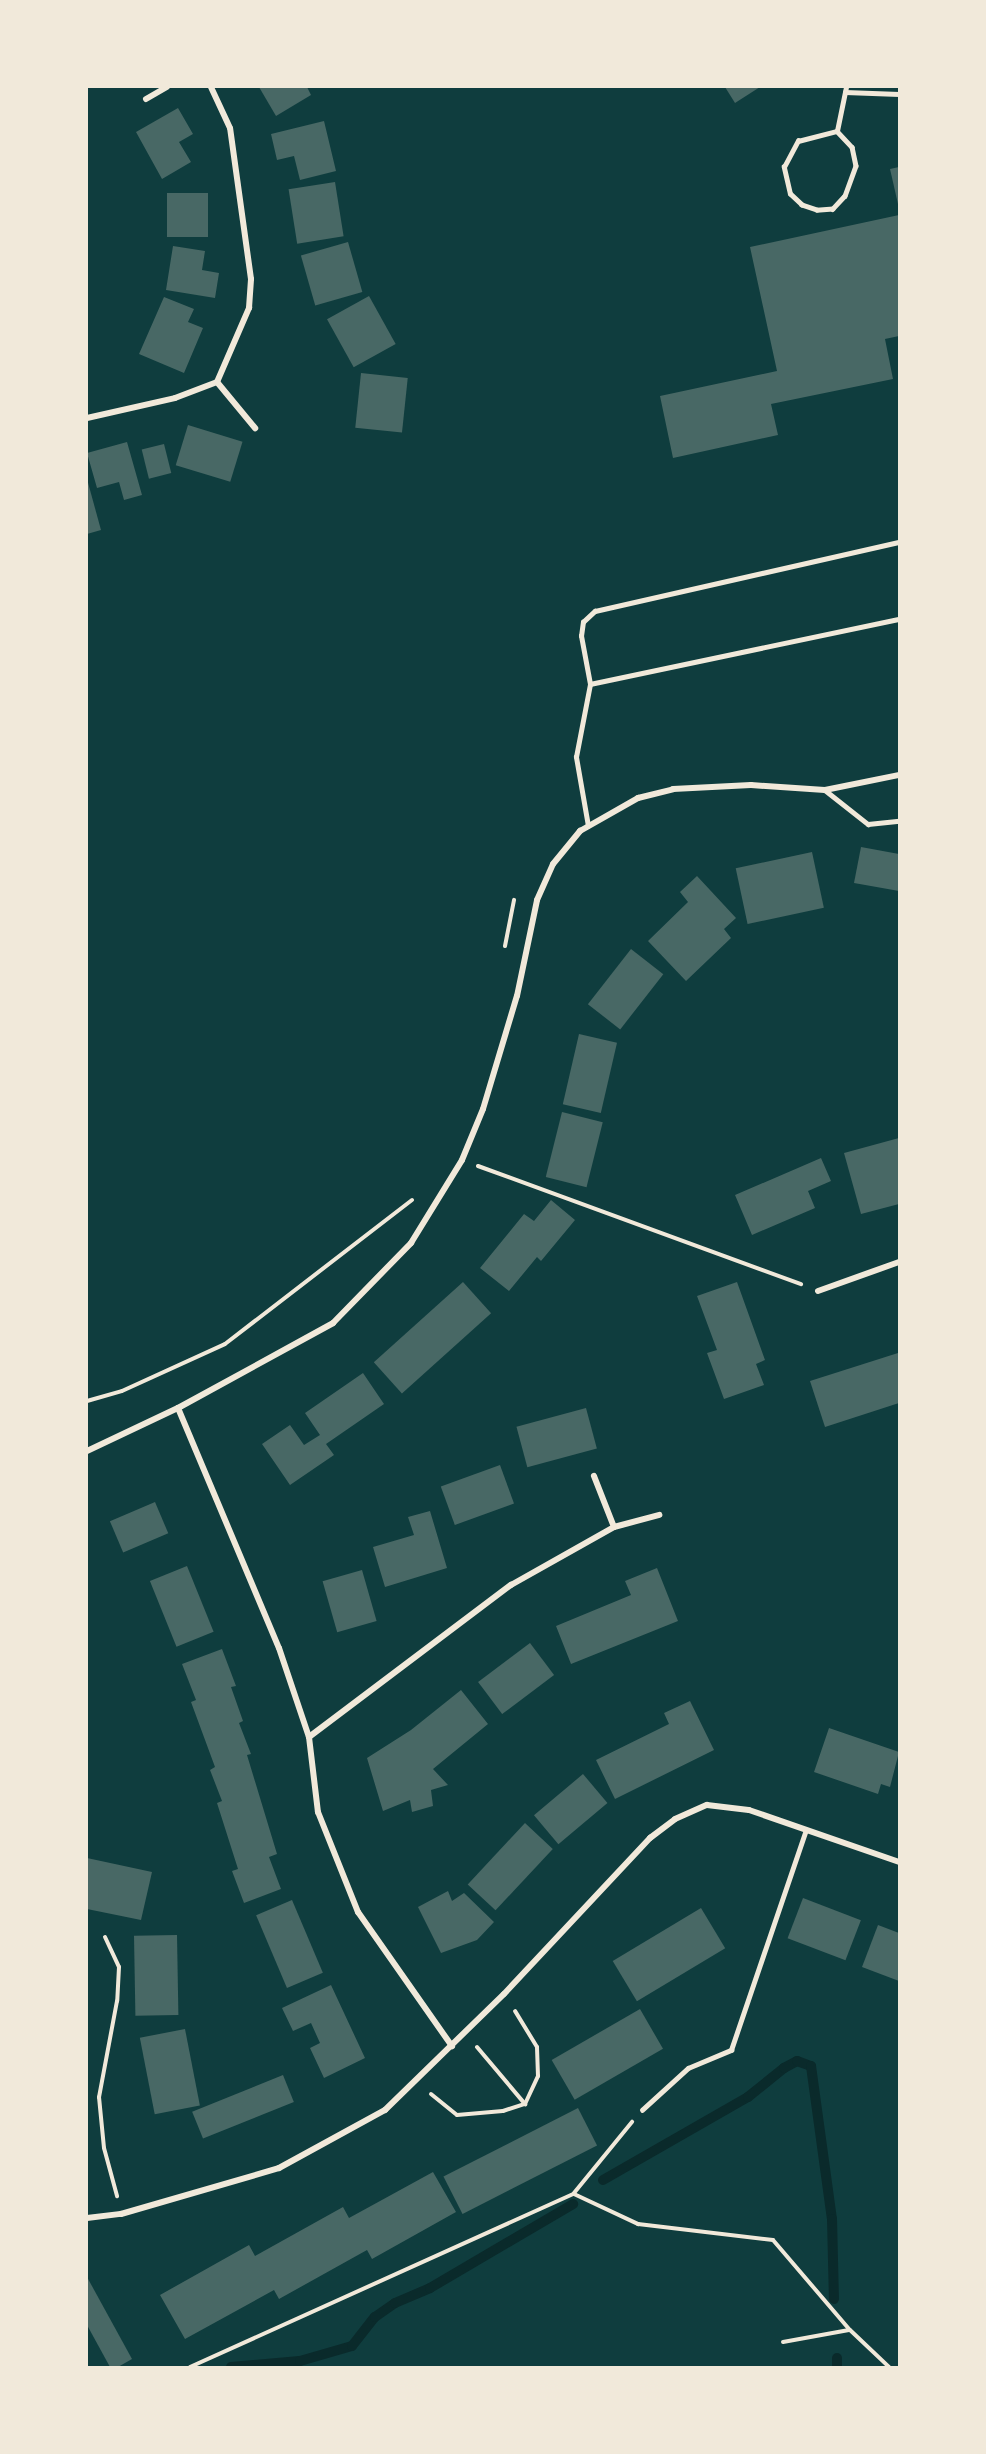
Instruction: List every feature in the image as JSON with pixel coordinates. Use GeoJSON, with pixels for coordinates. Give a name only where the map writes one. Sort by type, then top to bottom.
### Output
{"type":"FeatureCollection","features":[{"type":"Feature","properties":{"kind":"street"},"geometry":{"type":"LineString","coordinates":[[146,99],[167,87]]}},
{"type":"Feature","properties":{"kind":"street"},"geometry":{"type":"LineString","coordinates":[[87,418],[175,398],[217,382],[249,308],[251,279],[230,128],[212,87]]}},
{"type":"Feature","properties":{"kind":"street"},"geometry":{"type":"LineString","coordinates":[[217,382],[255,428]]}},
{"type":"Feature","properties":{"kind":"street"},"geometry":{"type":"LineString","coordinates":[[87,1451],[178,1408],[333,1323],[411,1242],[462,1160],[483,1109],[517,996],[537,900],[553,864],[588,826],[638,798],[673,789],[751,785],[825,790],[899,775]]}},
{"type":"Feature","properties":{"kind":"street"},"geometry":{"type":"LineString","coordinates":[[819,1291],[899,1262]]}},
{"type":"Feature","properties":{"kind":"street"},"geometry":{"type":"LineString","coordinates":[[178,1408],[279,1648],[309,1737],[318,1812],[358,1912],[452,2046]]}},
{"type":"Feature","properties":{"kind":"street"},"geometry":{"type":"LineString","coordinates":[[594,1476],[614,1527]]}},
{"type":"Feature","properties":{"kind":"street"},"geometry":{"type":"LineString","coordinates":[[309,1737],[511,1585],[614,1527],[659,1515]]}},
{"type":"Feature","properties":{"kind":"street"},"geometry":{"type":"LineString","coordinates":[[87,2218],[121,2214],[279,2168],[385,2110],[504,1994],[650,1838],[675,1819],[707,1805],[749,1810],[899,1862]]}},
{"type":"Feature","properties":{"kind":"lane"},"geometry":{"type":"LineString","coordinates":[[837,131],[846,89],[899,94]]}},
{"type":"Feature","properties":{"kind":"lane"},"geometry":{"type":"LineString","coordinates":[[837,131],[852,147],[856,166],[845,196],[833,209],[817,210],[802,206],[790,194],[784,167],[798,141],[837,131]]}},
{"type":"Feature","properties":{"kind":"lane"},"geometry":{"type":"LineString","coordinates":[[588,826],[576,757],[591,684],[581,636],[583,622],[595,611],[899,542]]}},
{"type":"Feature","properties":{"kind":"lane"},"geometry":{"type":"LineString","coordinates":[[591,684],[899,619]]}},
{"type":"Feature","properties":{"kind":"lane"},"geometry":{"type":"LineString","coordinates":[[825,790],[868,824],[899,821]]}},
{"type":"Feature","properties":{"kind":"lane"},"geometry":{"type":"LineString","coordinates":[[642,2110],[688,2068],[731,2050],[806,1830]]}},
{"type":"Feature","properties":{"kind":"path"},"geometry":{"type":"LineString","coordinates":[[505,950],[505,930],[517,892]]}},
{"type":"Feature","properties":{"kind":"path"},"geometry":{"type":"LineString","coordinates":[[462,1160],[819,1291]]}},
{"type":"Feature","properties":{"kind":"path"},"geometry":{"type":"LineString","coordinates":[[87,1401],[122,1391],[225,1344],[390,1220],[414,1198]]}},
{"type":"Feature","properties":{"kind":"path"},"geometry":{"type":"LineString","coordinates":[[105,1937],[118,1968],[118,1990],[99,2097],[104,2148],[121,2214]]}},
{"type":"Feature","properties":{"kind":"path"},"geometry":{"type":"LineString","coordinates":[[416,2082],[457,2115],[503,2111],[525,2104],[538,2076],[537,2047],[504,1994]]}},
{"type":"Feature","properties":{"kind":"path"},"geometry":{"type":"LineString","coordinates":[[465,2033],[525,2104]]}},
{"type":"Feature","properties":{"kind":"path"},"geometry":{"type":"LineString","coordinates":[[190,2367],[574,2194],[642,2110]]}},
{"type":"Feature","properties":{"kind":"path"},"geometry":{"type":"LineString","coordinates":[[574,2194],[638,2224],[773,2240],[850,2330],[890,2367]]}},
{"type":"Feature","properties":{"kind":"path"},"geometry":{"type":"LineString","coordinates":[[783,2342],[850,2330]]}},
{"type":"Feature","properties":{"kind":"building"},"geometry":{"type":"Polygon","coordinates":[[[259,87],[307,87],[311,95],[276,116],[259,87]]]}},
{"type":"Feature","properties":{"kind":"building"},"geometry":{"type":"Polygon","coordinates":[[[725,87],[760,87],[735,103],[725,87]]]}},
{"type":"Feature","properties":{"kind":"building"},"geometry":{"type":"Polygon","coordinates":[[[178,108],[193,134],[179,142],[191,162],[162,179],[136,132],[178,108]]]}},
{"type":"Feature","properties":{"kind":"building"},"geometry":{"type":"Polygon","coordinates":[[[324,121],[336,171],[300,180],[294,156],[277,160],[271,134],[324,121]]]}},
{"type":"Feature","properties":{"kind":"building"},"geometry":{"type":"Polygon","coordinates":[[[899,167],[899,204],[898,204],[890,169],[899,167]]]}},
{"type":"Feature","properties":{"kind":"building"},"geometry":{"type":"Polygon","coordinates":[[[335,182],[344,236],[297,244],[289,189],[335,182]]]}},
{"type":"Feature","properties":{"kind":"building"},"geometry":{"type":"Polygon","coordinates":[[[167,193],[208,193],[208,237],[167,237],[167,193]]]}},
{"type":"Feature","properties":{"kind":"building"},"geometry":{"type":"Polygon","coordinates":[[[899,215],[899,336],[885,339],[893,379],[771,404],[778,435],[673,458],[660,396],[777,371],[750,247],[899,215]]]}},
{"type":"Feature","properties":{"kind":"building"},"geometry":{"type":"Polygon","coordinates":[[[348,242],[362,292],[315,305],[301,256],[348,242]]]}},
{"type":"Feature","properties":{"kind":"building"},"geometry":{"type":"Polygon","coordinates":[[[173,246],[205,251],[202,270],[219,273],[215,298],[166,290],[173,246]]]}},
{"type":"Feature","properties":{"kind":"building"},"geometry":{"type":"Polygon","coordinates":[[[369,296],[396,344],[354,367],[327,319],[369,296]]]}},
{"type":"Feature","properties":{"kind":"building"},"geometry":{"type":"Polygon","coordinates":[[[164,297],[194,309],[188,322],[203,328],[184,373],[139,354],[164,297]]]}},
{"type":"Feature","properties":{"kind":"building"},"geometry":{"type":"Polygon","coordinates":[[[361,373],[408,378],[402,433],[355,428],[361,373]]]}},
{"type":"Feature","properties":{"kind":"building"},"geometry":{"type":"Polygon","coordinates":[[[188,425],[243,442],[230,482],[176,465],[188,425]]]}},
{"type":"Feature","properties":{"kind":"building"},"geometry":{"type":"Polygon","coordinates":[[[127,442],[142,495],[124,500],[119,482],[97,488],[87,453],[127,442]]]}},
{"type":"Feature","properties":{"kind":"building"},"geometry":{"type":"Polygon","coordinates":[[[164,444],[171,473],[149,479],[142,450],[164,444]]]}},
{"type":"Feature","properties":{"kind":"building"},"geometry":{"type":"Polygon","coordinates":[[[87,479],[101,530],[87,534],[87,479]]]}},
{"type":"Feature","properties":{"kind":"building"},"geometry":{"type":"Polygon","coordinates":[[[861,847],[899,854],[899,891],[854,883],[861,847]]]}},
{"type":"Feature","properties":{"kind":"building"},"geometry":{"type":"Polygon","coordinates":[[[812,852],[824,908],[748,924],[736,868],[812,852]]]}},
{"type":"Feature","properties":{"kind":"building"},"geometry":{"type":"Polygon","coordinates":[[[697,876],[736,918],[724,929],[731,938],[686,981],[648,941],[688,902],[680,892],[697,876]]]}},
{"type":"Feature","properties":{"kind":"building"},"geometry":{"type":"Polygon","coordinates":[[[631,949],[663,974],[620,1029],[588,1004],[631,949]]]}},
{"type":"Feature","properties":{"kind":"building"},"geometry":{"type":"Polygon","coordinates":[[[579,1034],[617,1043],[601,1113],[563,1104],[579,1034]]]}},
{"type":"Feature","properties":{"kind":"building"},"geometry":{"type":"Polygon","coordinates":[[[562,1112],[603,1122],[587,1187],[546,1177],[562,1112]]]}},
{"type":"Feature","properties":{"kind":"building"},"geometry":{"type":"Polygon","coordinates":[[[899,1138],[899,1204],[861,1214],[844,1153],[899,1138]]]}},
{"type":"Feature","properties":{"kind":"building"},"geometry":{"type":"Polygon","coordinates":[[[821,1158],[831,1181],[808,1191],[815,1208],[752,1235],[735,1195],[821,1158]]]}},
{"type":"Feature","properties":{"kind":"building"},"geometry":{"type":"Polygon","coordinates":[[[551,1200],[575,1220],[541,1261],[537,1257],[509,1291],[480,1268],[524,1214],[534,1221],[551,1200]]]}},
{"type":"Feature","properties":{"kind":"building"},"geometry":{"type":"Polygon","coordinates":[[[463,1282],[491,1313],[402,1394],[374,1362],[463,1282]]]}},
{"type":"Feature","properties":{"kind":"building"},"geometry":{"type":"Polygon","coordinates":[[[737,1282],[765,1360],[756,1364],[764,1385],[724,1399],[707,1353],[717,1350],[697,1296],[737,1282]]]}},
{"type":"Feature","properties":{"kind":"building"},"geometry":{"type":"Polygon","coordinates":[[[898,1353],[899,1403],[825,1427],[810,1381],[898,1353]]]}},
{"type":"Feature","properties":{"kind":"building"},"geometry":{"type":"Polygon","coordinates":[[[363,1373],[384,1404],[326,1444],[334,1455],[290,1485],[262,1444],[290,1425],[304,1445],[320,1435],[305,1413],[363,1373]]]}},
{"type":"Feature","properties":{"kind":"building"},"geometry":{"type":"Polygon","coordinates":[[[586,1408],[597,1449],[527,1467],[516,1427],[586,1408]]]}},
{"type":"Feature","properties":{"kind":"building"},"geometry":{"type":"Polygon","coordinates":[[[500,1465],[514,1504],[455,1525],[441,1487],[500,1465]]]}},
{"type":"Feature","properties":{"kind":"building"},"geometry":{"type":"Polygon","coordinates":[[[155,1502],[168,1533],[123,1552],[110,1521],[155,1502]]]}},
{"type":"Feature","properties":{"kind":"building"},"geometry":{"type":"Polygon","coordinates":[[[430,1511],[447,1568],[385,1587],[373,1547],[414,1535],[408,1517],[430,1511]]]}},
{"type":"Feature","properties":{"kind":"building"},"geometry":{"type":"Polygon","coordinates":[[[187,1566],[214,1632],[177,1647],[150,1581],[187,1566]]]}},
{"type":"Feature","properties":{"kind":"building"},"geometry":{"type":"Polygon","coordinates":[[[657,1568],[678,1621],[571,1664],[556,1626],[631,1595],[625,1581],[657,1568]]]}},
{"type":"Feature","properties":{"kind":"building"},"geometry":{"type":"Polygon","coordinates":[[[362,1570],[377,1621],[337,1632],[323,1581],[362,1570]]]}},
{"type":"Feature","properties":{"kind":"building"},"geometry":{"type":"Polygon","coordinates":[[[530,1643],[554,1675],[502,1714],[478,1682],[530,1643]]]}},
{"type":"Feature","properties":{"kind":"building"},"geometry":{"type":"Polygon","coordinates":[[[222,1649],[236,1686],[231,1687],[243,1721],[239,1723],[251,1754],[247,1755],[277,1854],[269,1857],[281,1889],[244,1903],[232,1871],[238,1869],[217,1803],[222,1801],[210,1770],[215,1767],[191,1702],[196,1700],[182,1664],[222,1649]]]}},
{"type":"Feature","properties":{"kind":"building"},"geometry":{"type":"Polygon","coordinates":[[[461,1690],[488,1724],[433,1769],[448,1785],[431,1790],[433,1806],[412,1812],[410,1800],[383,1811],[367,1758],[411,1730],[461,1690]]]}},
{"type":"Feature","properties":{"kind":"building"},"geometry":{"type":"Polygon","coordinates":[[[690,1701],[714,1750],[615,1799],[596,1760],[669,1724],[664,1713],[690,1701]]]}},
{"type":"Feature","properties":{"kind":"building"},"geometry":{"type":"Polygon","coordinates":[[[829,1728],[899,1752],[890,1787],[881,1784],[878,1794],[814,1772],[829,1728]]]}},
{"type":"Feature","properties":{"kind":"building"},"geometry":{"type":"Polygon","coordinates":[[[583,1774],[607,1803],[558,1844],[534,1815],[583,1774]]]}},
{"type":"Feature","properties":{"kind":"building"},"geometry":{"type":"Polygon","coordinates":[[[525,1823],[553,1849],[496,1910],[468,1884],[525,1823]]]}},
{"type":"Feature","properties":{"kind":"building"},"geometry":{"type":"Polygon","coordinates":[[[87,1858],[152,1872],[141,1920],[87,1909],[87,1858]]]}},
{"type":"Feature","properties":{"kind":"building"},"geometry":{"type":"Polygon","coordinates":[[[448,1891],[452,1901],[464,1893],[494,1922],[477,1940],[441,1953],[418,1907],[448,1891]]]}},
{"type":"Feature","properties":{"kind":"building"},"geometry":{"type":"Polygon","coordinates":[[[803,1898],[861,1920],[845,1960],[788,1938],[803,1898]]]}},
{"type":"Feature","properties":{"kind":"building"},"geometry":{"type":"Polygon","coordinates":[[[292,1900],[323,1973],[287,1988],[256,1915],[292,1900]]]}},
{"type":"Feature","properties":{"kind":"building"},"geometry":{"type":"Polygon","coordinates":[[[701,1908],[725,1948],[637,2001],[613,1961],[701,1908]]]}},
{"type":"Feature","properties":{"kind":"building"},"geometry":{"type":"Polygon","coordinates":[[[878,1925],[899,1933],[899,1981],[862,1967],[878,1925]]]}},
{"type":"Feature","properties":{"kind":"building"},"geometry":{"type":"Polygon","coordinates":[[[177,1935],[178,2015],[135,2016],[134,1936],[177,1935]]]}},
{"type":"Feature","properties":{"kind":"building"},"geometry":{"type":"Polygon","coordinates":[[[331,1985],[365,2058],[324,2078],[310,2048],[320,2043],[311,2023],[293,2031],[282,2008],[331,1985]]]}},
{"type":"Feature","properties":{"kind":"building"},"geometry":{"type":"Polygon","coordinates":[[[640,2009],[663,2049],[575,2100],[552,2060],[640,2009]]]}},
{"type":"Feature","properties":{"kind":"building"},"geometry":{"type":"Polygon","coordinates":[[[185,2029],[200,2106],[155,2114],[140,2038],[185,2029]]]}},
{"type":"Feature","properties":{"kind":"building"},"geometry":{"type":"Polygon","coordinates":[[[283,2075],[294,2102],[203,2139],[192,2112],[283,2075]]]}},
{"type":"Feature","properties":{"kind":"building"},"geometry":{"type":"Polygon","coordinates":[[[578,2108],[597,2145],[463,2214],[443,2177],[578,2108]]]}},
{"type":"Feature","properties":{"kind":"building"},"geometry":{"type":"Polygon","coordinates":[[[433,2172],[456,2212],[372,2259],[367,2250],[279,2299],[274,2290],[185,2339],[160,2295],[249,2245],[255,2256],[343,2207],[349,2218],[433,2172]]]}},
{"type":"Feature","properties":{"kind":"building"},"geometry":{"type":"Polygon","coordinates":[[[87,2277],[132,2359],[118,2367],[110,2367],[87,2325],[87,2277]]]}},
{"type":"Feature","properties":{"kind":"waterway"},"geometry":{"type":"LineString","coordinates":[[603,2180],[748,2097],[784,2068],[797,2061],[811,2066],[832,2219],[834,2299]]}},
{"type":"Feature","properties":{"kind":"waterway"},"geometry":{"type":"LineString","coordinates":[[231,2367],[300,2361],[352,2346],[375,2317],[395,2303],[430,2288],[573,2204]]}},
{"type":"Feature","properties":{"kind":"waterway"},"geometry":{"type":"LineString","coordinates":[[837,2358],[837,2367]]}}]}
